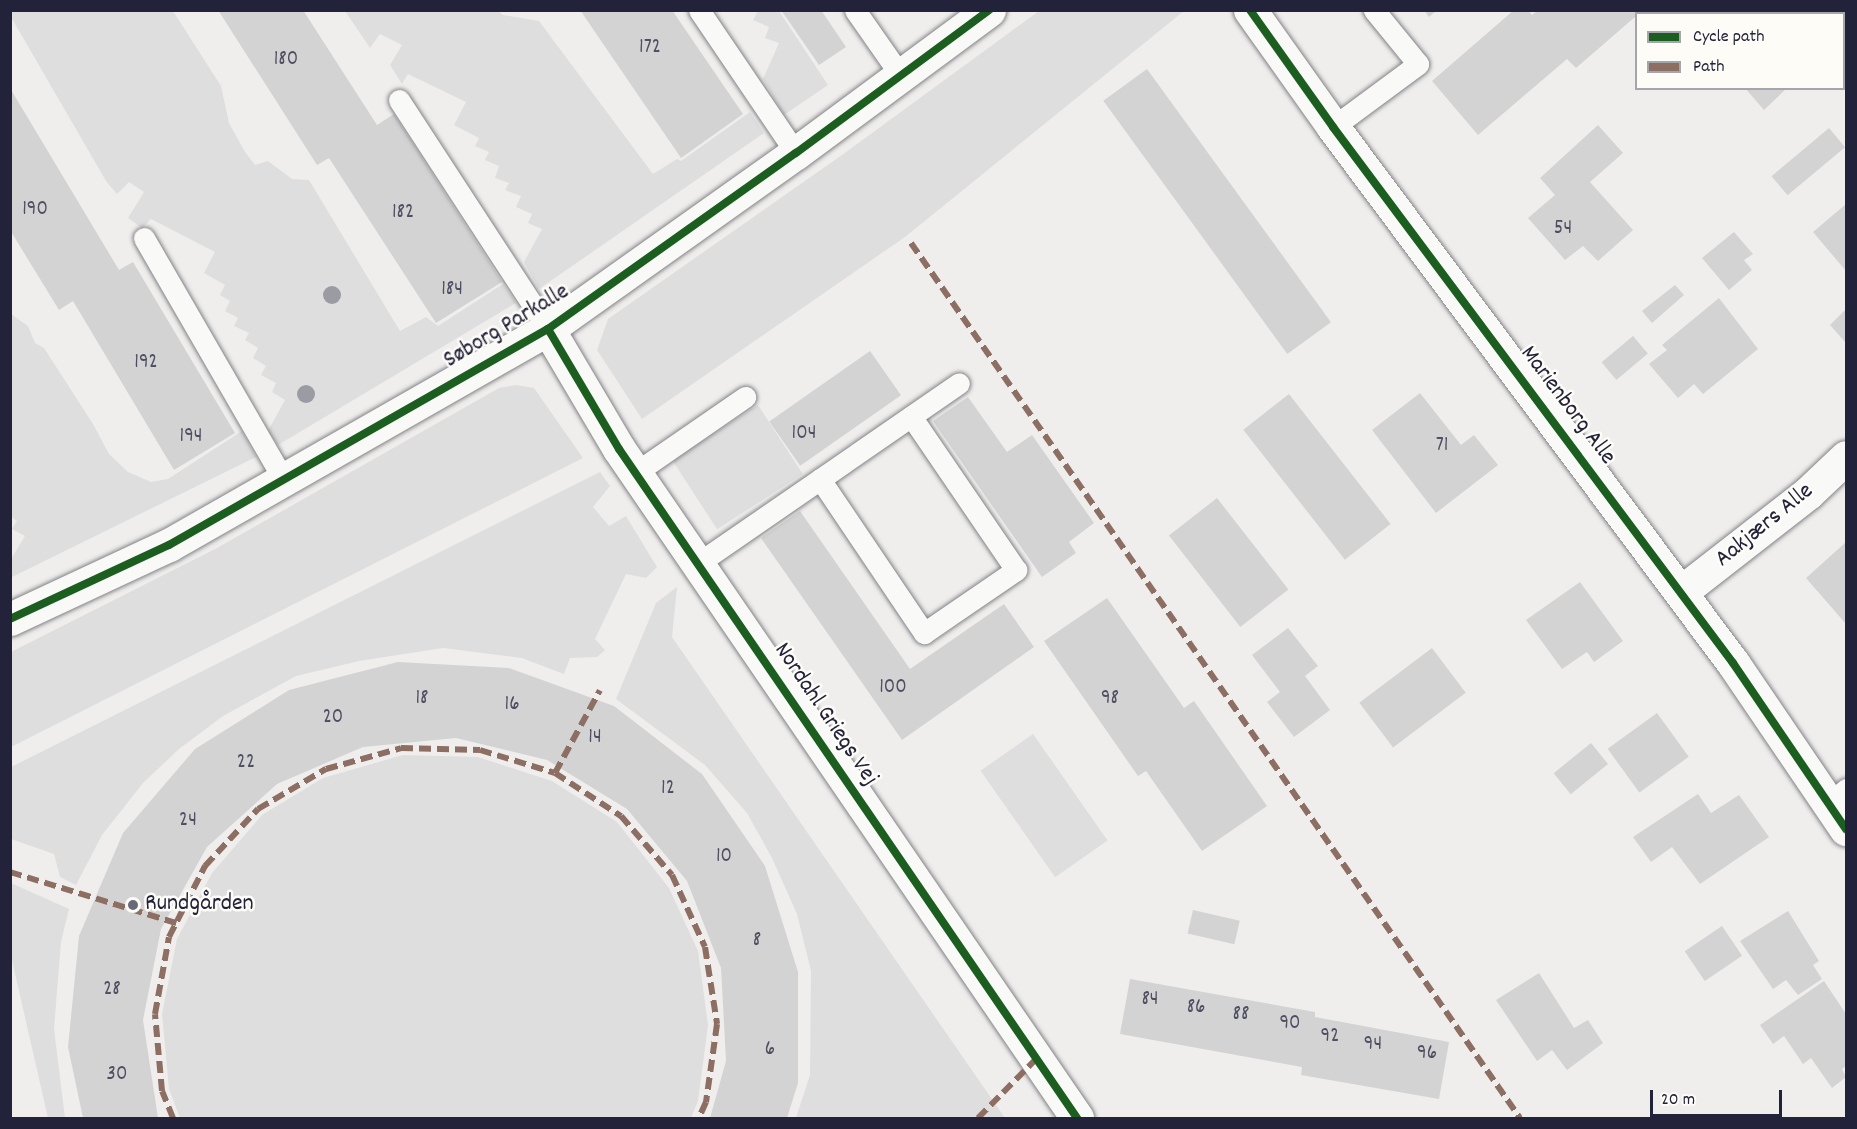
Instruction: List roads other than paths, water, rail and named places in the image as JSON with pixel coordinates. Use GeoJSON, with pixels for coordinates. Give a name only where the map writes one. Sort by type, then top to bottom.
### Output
{"type":"FeatureCollection","features":[{"type":"Feature","properties":{"kind":"street","name":"Søborg Parkalle"},"geometry":{"type":"LineString","coordinates":[[12,614],[169,545],[548,329],[796,153],[989,10]]}},
{"type":"Feature","properties":{"kind":"street","name":"Marienborg Alle"},"geometry":{"type":"LineString","coordinates":[[1250,10],[1333,127],[1841,807]]}},
{"type":"Feature","properties":{"kind":"street","name":"Nordahl Griegs Vej"},"geometry":{"type":"LineString","coordinates":[[548,329],[635,473],[1077,1119]]}},
{"type":"Feature","properties":{"kind":"street","name":"Aakjærs Alle"},"geometry":{"type":"LineString","coordinates":[[1681,592],[1808,493],[1846,457]]}},
{"type":"Feature","properties":{"kind":"lane"},"geometry":{"type":"LineString","coordinates":[[699,10],[796,153]]}},
{"type":"Feature","properties":{"kind":"lane"},"geometry":{"type":"LineString","coordinates":[[855,10],[901,76]]}},
{"type":"Feature","properties":{"kind":"lane"},"geometry":{"type":"LineString","coordinates":[[1333,127],[1418,64],[1374,10]]}},
{"type":"Feature","properties":{"kind":"lane"},"geometry":{"type":"LineString","coordinates":[[399,100],[548,329]]}},
{"type":"Feature","properties":{"kind":"lane"},"geometry":{"type":"LineString","coordinates":[[144,238],[283,479]]}},
{"type":"Feature","properties":{"kind":"lane"},"geometry":{"type":"LineString","coordinates":[[697,564],[959,383]]}},
{"type":"Feature","properties":{"kind":"lane"},"geometry":{"type":"LineString","coordinates":[[635,473],[745,397]]}},
{"type":"Feature","properties":{"kind":"lane"},"geometry":{"type":"LineString","coordinates":[[820,479],[924,633],[1016,570],[911,416]]}},
{"type":"Feature","properties":{"kind":"place","name":"Rundgården"},"geometry":{"type":"Point","coordinates":[133,905]}}]}
